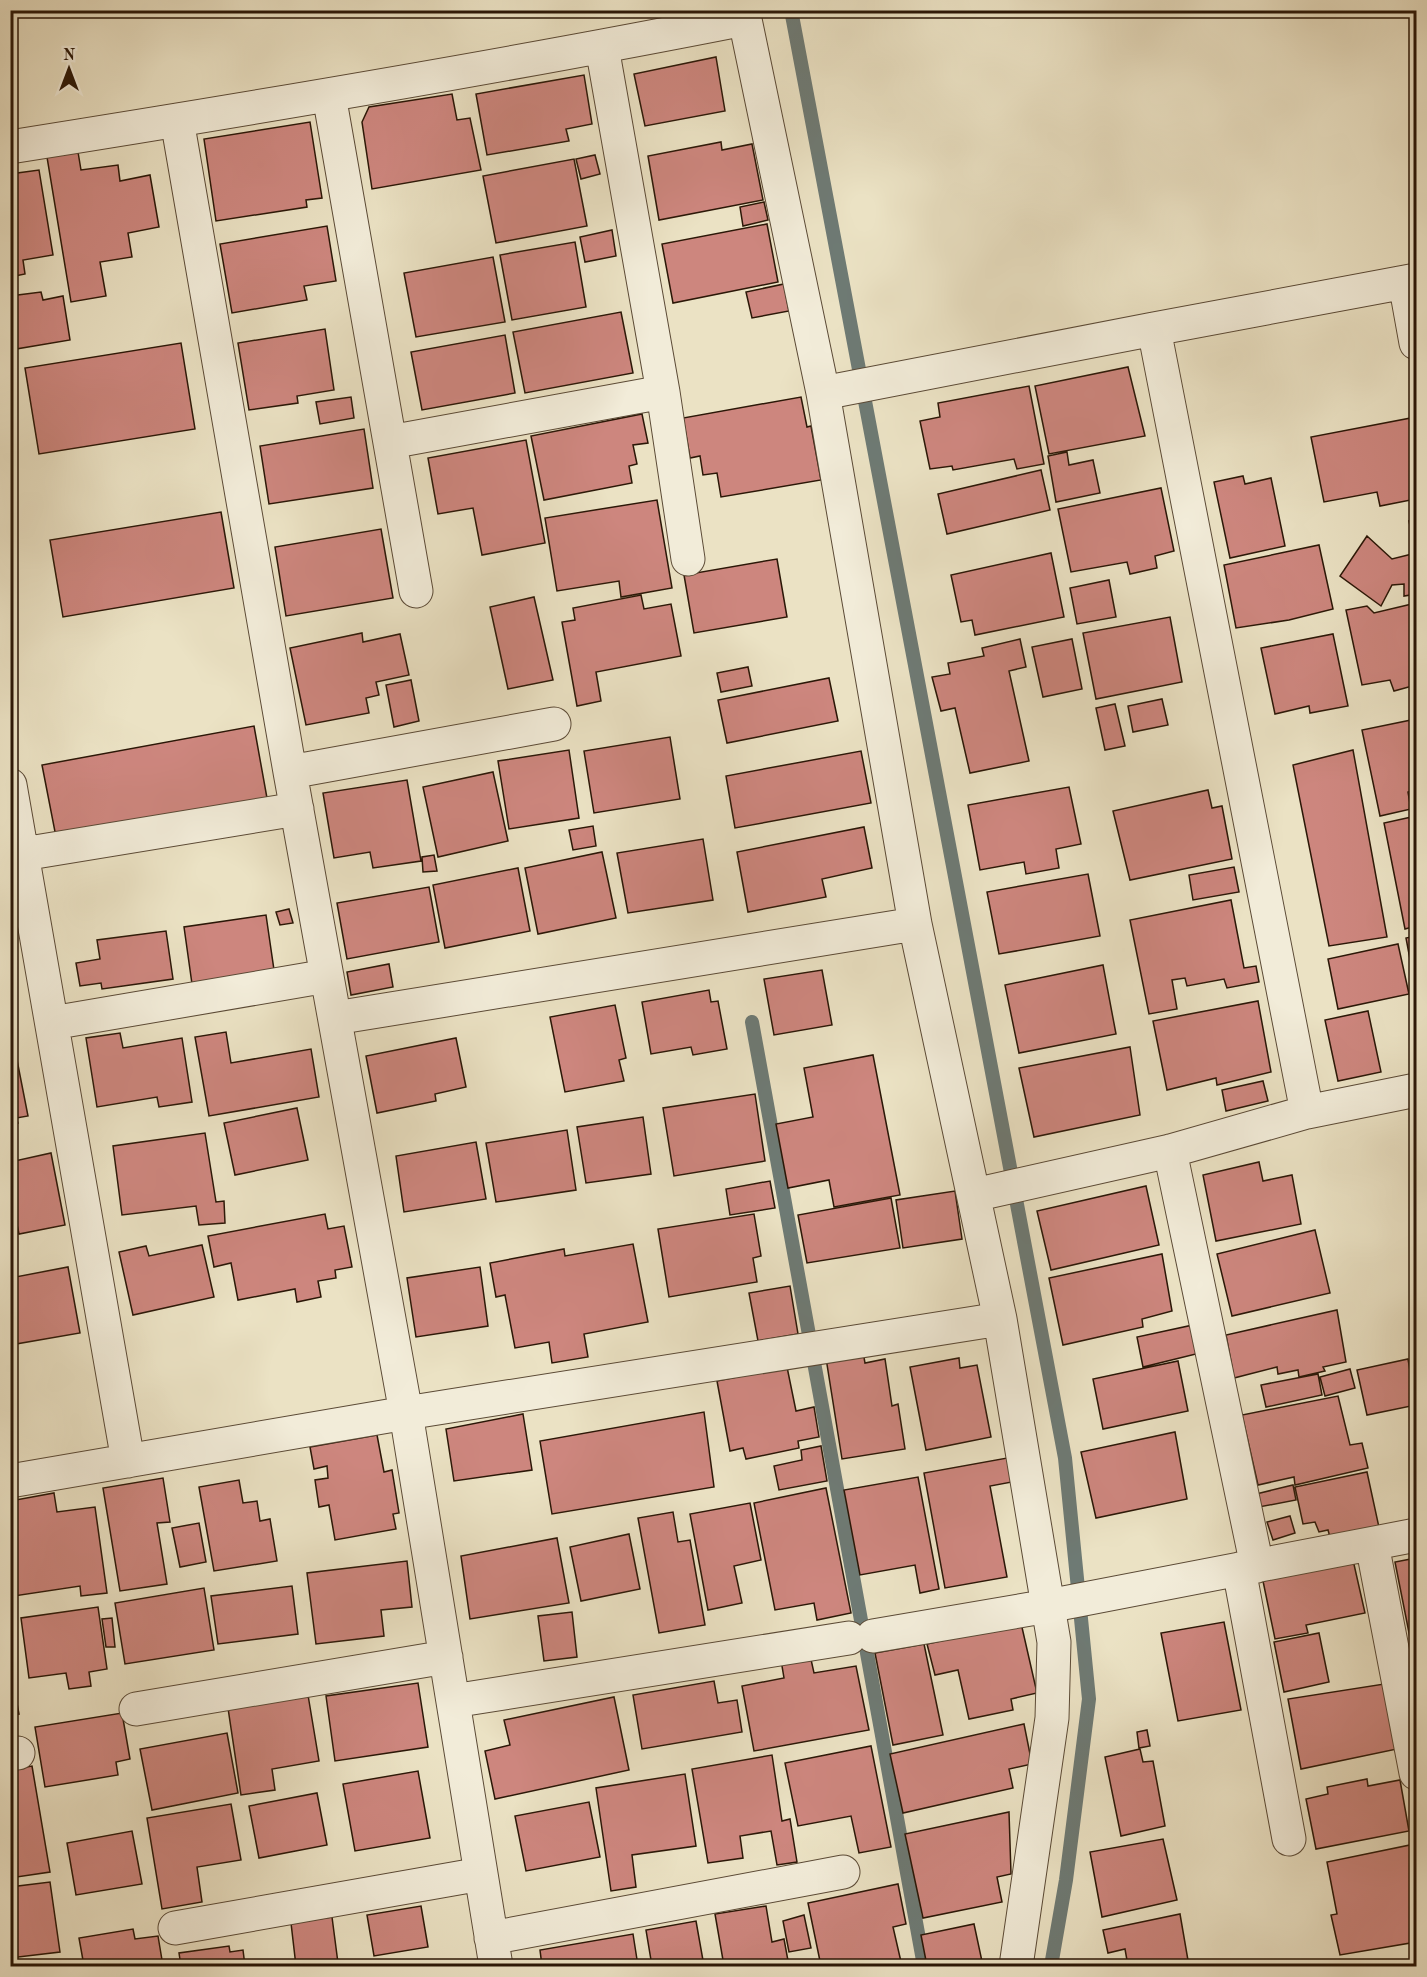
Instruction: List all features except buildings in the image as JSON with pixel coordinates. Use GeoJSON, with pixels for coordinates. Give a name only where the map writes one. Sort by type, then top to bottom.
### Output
{"type":"FeatureCollection","features":[{"type":"Feature","properties":{"kind":"street"},"geometry":{"type":"LineString","coordinates":[[10,147],[329,95],[602,47],[743,15],[833,391],[915,924],[986,1192],[1000,1318],[1055,1604],[1052,1718],[1016,1966]]}},
{"type":"Feature","properties":{"kind":"street"},"geometry":{"type":"LineString","coordinates":[[602,47],[663,392],[688,559]]}},
{"type":"Feature","properties":{"kind":"street"},"geometry":{"type":"LineString","coordinates":[[329,95],[416,591]]}},
{"type":"Feature","properties":{"kind":"street"},"geometry":{"type":"LineString","coordinates":[[177,120],[290,772],[406,1413],[493,1952],[843,1872]]}},
{"type":"Feature","properties":{"kind":"street"},"geometry":{"type":"LineString","coordinates":[[833,391],[1411,281],[1416,343]]}},
{"type":"Feature","properties":{"kind":"street"},"geometry":{"type":"LineString","coordinates":[[1154,329],[1307,1112]]}},
{"type":"Feature","properties":{"kind":"street"},"geometry":{"type":"LineString","coordinates":[[390,442],[663,392]]}},
{"type":"Feature","properties":{"kind":"street"},"geometry":{"type":"LineString","coordinates":[[290,772],[554,724]]}},
{"type":"Feature","properties":{"kind":"street"},"geometry":{"type":"LineString","coordinates":[[10,785],[128,1461]]}},
{"type":"Feature","properties":{"kind":"street"},"geometry":{"type":"LineString","coordinates":[[22,854],[297,809]]}},
{"type":"Feature","properties":{"kind":"street"},"geometry":{"type":"LineString","coordinates":[[335,1018],[915,924]]}},
{"type":"Feature","properties":{"kind":"street"},"geometry":{"type":"LineString","coordinates":[[52,1023],[327,976]]}},
{"type":"Feature","properties":{"kind":"street"},"geometry":{"type":"LineString","coordinates":[[986,1192],[1170,1151],[1307,1112],[1416,1090]]}},
{"type":"Feature","properties":{"kind":"street"},"geometry":{"type":"LineString","coordinates":[[1170,1151],[1248,1567],[1289,1839]]}},
{"type":"Feature","properties":{"kind":"street"},"geometry":{"type":"LineString","coordinates":[[10,1481],[406,1413],[1000,1318]]}},
{"type":"Feature","properties":{"kind":"street"},"geometry":{"type":"LineString","coordinates":[[453,1701],[1055,1604],[1416,1535]]}},
{"type":"Feature","properties":{"kind":"street"},"geometry":{"type":"LineString","coordinates":[[1372,1544],[1416,1773]]}},
{"type":"Feature","properties":{"kind":"street"},"geometry":{"type":"LineString","coordinates":[[136,1709],[446,1657]]}},
{"type":"Feature","properties":{"kind":"street"},"geometry":{"type":"LineString","coordinates":[[175,1928],[481,1874]]}},
{"type":"Feature","properties":{"kind":"waterway"},"geometry":{"type":"LineString","coordinates":[[791,10],[1065,1458],[1089,1699],[1066,1880],[1051,1966]]}},
{"type":"Feature","properties":{"kind":"waterway"},"geometry":{"type":"LineString","coordinates":[[752,1022],[924,1966]]}}]}
